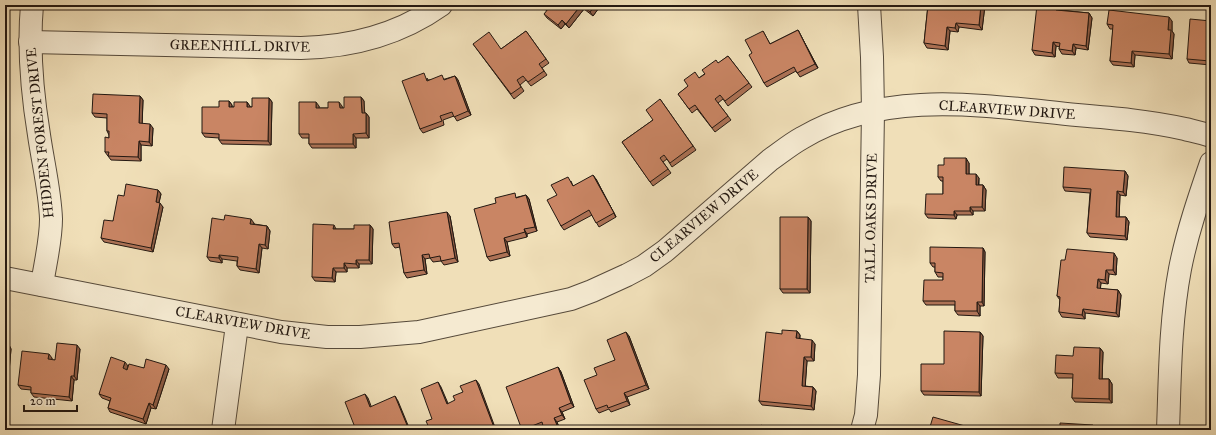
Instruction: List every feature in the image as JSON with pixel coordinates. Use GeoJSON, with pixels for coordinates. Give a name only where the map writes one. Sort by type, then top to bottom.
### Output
{"type":"FeatureCollection","features":[{"type":"Feature","properties":{"kind":"street","name":"HIDDEN FOREST DRIVE"},"geometry":{"type":"LineString","coordinates":[[32,5],[30,42],[34,100],[47,183],[51,220],[42,285]]}},
{"type":"Feature","properties":{"kind":"street","name":"GREENHILL DRIVE"},"geometry":{"type":"LineString","coordinates":[[30,42],[286,47],[331,46],[363,41],[387,33],[410,23],[441,5]]}},
{"type":"Feature","properties":{"kind":"street","name":"TALL OAKS DRIVE"},"geometry":{"type":"LineString","coordinates":[[862,430],[866,415],[868,375],[873,111],[869,5]]}},
{"type":"Feature","properties":{"kind":"street","name":"CLEARVIEW DRIVE"},"geometry":{"type":"LineString","coordinates":[[5,278],[237,324],[303,335],[360,337],[393,335],[442,328],[571,299],[610,283],[650,262],[682,238],[770,160],[802,138],[828,125],[873,111],[894,106],[920,104],[957,105],[1135,121],[1170,126],[1211,136]]}},
{"type":"Feature","properties":{"kind":"street"},"geometry":{"type":"LineString","coordinates":[[1168,430],[1171,349],[1177,291],[1186,244],[1211,163]]}},
{"type":"Feature","properties":{"kind":"street"},"geometry":{"type":"LineString","coordinates":[[223,430],[237,324]]}},
{"type":"Feature","properties":{"kind":"building"},"geometry":{"type":"Polygon","coordinates":[[[542,5],[581,5],[566,24],[562,20],[558,25],[544,14],[548,9],[542,5]]]}},
{"type":"Feature","properties":{"kind":"building"},"geometry":{"type":"Polygon","coordinates":[[[581,5],[595,5],[590,12],[581,5]]]}},
{"type":"Feature","properties":{"kind":"building"},"geometry":{"type":"Polygon","coordinates":[[[928,5],[981,5],[979,25],[956,23],[955,28],[947,27],[945,46],[924,43],[928,5]]]}},
{"type":"Feature","properties":{"kind":"building"},"geometry":{"type":"Polygon","coordinates":[[[1037,5],[1057,5],[1056,10],[1089,13],[1086,46],[1073,44],[1072,51],[1059,49],[1060,43],[1053,42],[1052,53],[1032,50],[1037,5]]]}},
{"type":"Feature","properties":{"kind":"building"},"geometry":{"type":"Polygon","coordinates":[[[1109,10],[1169,17],[1168,30],[1171,30],[1169,54],[1132,51],[1131,63],[1110,61],[1113,25],[1107,24],[1109,10]]]}},
{"type":"Feature","properties":{"kind":"building"},"geometry":{"type":"Polygon","coordinates":[[[1190,19],[1211,21],[1210,61],[1187,59],[1190,19]]]}},
{"type":"Feature","properties":{"kind":"building"},"geometry":{"type":"Polygon","coordinates":[[[798,30],[815,64],[797,73],[794,67],[764,83],[749,55],[752,53],[745,40],[763,31],[770,44],[798,30]]]}},
{"type":"Feature","properties":{"kind":"building"},"geometry":{"type":"Polygon","coordinates":[[[526,31],[546,59],[539,64],[544,71],[528,82],[523,76],[517,80],[521,87],[511,94],[473,44],[489,32],[501,49],[526,31]]]}},
{"type":"Feature","properties":{"kind":"building"},"geometry":{"type":"Polygon","coordinates":[[[728,56],[749,83],[725,101],[720,95],[715,99],[728,116],[712,128],[695,105],[689,109],[678,94],[688,86],[684,80],[695,72],[699,78],[705,74],[702,70],[716,60],[718,63],[728,56]]]}},
{"type":"Feature","properties":{"kind":"building"},"geometry":{"type":"Polygon","coordinates":[[[424,73],[427,81],[442,75],[444,80],[455,76],[468,111],[454,117],[452,112],[440,116],[442,121],[420,129],[402,81],[424,73]]]}},
{"type":"Feature","properties":{"kind":"building"},"geometry":{"type":"Polygon","coordinates":[[[93,94],[140,96],[139,123],[150,124],[149,142],[139,141],[138,157],[108,156],[109,152],[105,152],[105,137],[109,138],[109,131],[107,131],[107,114],[92,113],[93,94]]]}},
{"type":"Feature","properties":{"kind":"building"},"geometry":{"type":"Polygon","coordinates":[[[344,97],[361,97],[362,113],[366,113],[366,133],[353,134],[353,144],[309,144],[309,134],[299,134],[299,102],[316,102],[316,108],[328,108],[328,102],[339,102],[340,108],[344,108],[344,97]]]}},
{"type":"Feature","properties":{"kind":"building"},"geometry":{"type":"Polygon","coordinates":[[[252,98],[269,98],[268,141],[219,140],[219,134],[202,133],[202,107],[219,107],[219,101],[229,101],[229,107],[234,107],[234,102],[247,102],[247,107],[252,107],[252,98]]]}},
{"type":"Feature","properties":{"kind":"building"},"geometry":{"type":"Polygon","coordinates":[[[660,99],[693,146],[670,163],[664,155],[660,158],[668,169],[650,182],[622,142],[653,120],[646,110],[660,99]]]}},
{"type":"Feature","properties":{"kind":"building"},"geometry":{"type":"Polygon","coordinates":[[[944,158],[966,158],[966,174],[976,174],[976,185],[983,185],[982,207],[970,207],[970,211],[954,211],[954,215],[925,214],[926,194],[943,194],[943,177],[938,177],[938,165],[944,165],[944,158]]]}},
{"type":"Feature","properties":{"kind":"building"},"geometry":{"type":"Polygon","coordinates":[[[1064,167],[1125,171],[1123,192],[1117,191],[1116,217],[1126,217],[1125,236],[1087,233],[1091,189],[1063,187],[1064,167]]]}},
{"type":"Feature","properties":{"kind":"building"},"geometry":{"type":"Polygon","coordinates":[[[593,175],[614,213],[596,223],[589,210],[561,226],[547,200],[557,195],[551,185],[568,177],[573,186],[593,175]]]}},
{"type":"Feature","properties":{"kind":"building"},"geometry":{"type":"Polygon","coordinates":[[[126,184],[158,190],[156,202],[160,203],[151,248],[101,238],[104,220],[113,221],[118,195],[124,196],[126,184]]]}},
{"type":"Feature","properties":{"kind":"building"},"geometry":{"type":"Polygon","coordinates":[[[515,193],[516,198],[526,195],[535,227],[524,229],[525,232],[504,238],[507,252],[487,257],[474,209],[496,203],[495,198],[515,193]]]}},
{"type":"Feature","properties":{"kind":"building"},"geometry":{"type":"Polygon","coordinates":[[[447,212],[455,258],[441,261],[440,256],[430,258],[429,254],[422,255],[424,270],[404,273],[399,243],[392,244],[389,222],[447,212]]]}},
{"type":"Feature","properties":{"kind":"building"},"geometry":{"type":"Polygon","coordinates":[[[225,215],[251,219],[250,224],[267,226],[265,245],[259,244],[256,269],[237,266],[238,257],[219,255],[219,258],[207,257],[212,218],[224,220],[225,215]]]}},
{"type":"Feature","properties":{"kind":"building"},"geometry":{"type":"Polygon","coordinates":[[[780,217],[808,217],[807,289],[780,289],[780,217]]]}},
{"type":"Feature","properties":{"kind":"building"},"geometry":{"type":"Polygon","coordinates":[[[313,224],[334,225],[333,229],[354,229],[354,225],[370,225],[369,260],[356,260],[356,264],[344,263],[344,268],[333,268],[332,278],[312,277],[313,224]]]}},
{"type":"Feature","properties":{"kind":"building"},"geometry":{"type":"Polygon","coordinates":[[[930,247],[983,248],[982,302],[977,302],[977,311],[955,311],[955,301],[923,301],[924,280],[943,280],[943,273],[935,272],[935,263],[930,263],[930,247]]]}},
{"type":"Feature","properties":{"kind":"building"},"geometry":{"type":"Polygon","coordinates":[[[1067,249],[1114,253],[1113,270],[1106,270],[1105,280],[1098,279],[1097,288],[1118,290],[1116,313],[1083,309],[1082,315],[1059,312],[1060,297],[1057,296],[1061,260],[1065,260],[1067,249]]]}},
{"type":"Feature","properties":{"kind":"building"},"geometry":{"type":"Polygon","coordinates":[[[782,330],[797,331],[796,338],[812,340],[811,357],[804,357],[802,386],[813,387],[811,406],[759,401],[766,332],[782,334],[782,330]]]}},
{"type":"Feature","properties":{"kind":"building"},"geometry":{"type":"Polygon","coordinates":[[[944,331],[980,332],[979,392],[921,391],[921,364],[944,364],[944,331]]]}},
{"type":"Feature","properties":{"kind":"building"},"geometry":{"type":"Polygon","coordinates":[[[626,332],[646,385],[624,393],[627,401],[608,408],[607,405],[596,409],[584,380],[597,375],[594,368],[615,360],[607,340],[626,332]]]}},
{"type":"Feature","properties":{"kind":"building"},"geometry":{"type":"Polygon","coordinates":[[[57,343],[77,345],[74,376],[71,376],[69,397],[31,393],[31,387],[18,385],[22,351],[49,354],[48,359],[55,360],[57,343]]]}},
{"type":"Feature","properties":{"kind":"building"},"geometry":{"type":"Polygon","coordinates":[[[5,345],[9,345],[5,379],[5,345]]]}},
{"type":"Feature","properties":{"kind":"building"},"geometry":{"type":"Polygon","coordinates":[[[1074,347],[1100,348],[1099,379],[1109,379],[1109,399],[1072,398],[1073,374],[1055,373],[1056,355],[1073,356],[1074,347]]]}},
{"type":"Feature","properties":{"kind":"building"},"geometry":{"type":"Polygon","coordinates":[[[111,357],[125,362],[123,368],[127,370],[129,364],[144,368],[146,359],[166,365],[153,405],[149,403],[143,419],[108,408],[111,398],[99,394],[111,357]]]}},
{"type":"Feature","properties":{"kind":"building"},"geometry":{"type":"Polygon","coordinates":[[[558,367],[571,403],[559,408],[562,415],[554,418],[559,430],[544,430],[542,422],[522,430],[506,387],[558,367]]]}},
{"type":"Feature","properties":{"kind":"building"},"geometry":{"type":"Polygon","coordinates":[[[476,380],[495,430],[430,430],[426,421],[432,419],[421,389],[438,382],[447,404],[455,400],[453,396],[463,392],[460,386],[476,380]]]}},
{"type":"Feature","properties":{"kind":"building"},"geometry":{"type":"Polygon","coordinates":[[[365,394],[370,407],[395,396],[409,430],[356,430],[345,402],[365,394]]]}},
{"type":"Feature","properties":{"kind":"building"},"geometry":{"type":"Polygon","coordinates":[[[933,417],[972,428],[971,430],[929,430],[933,417]]]}},
{"type":"Feature","properties":{"kind":"building"},"geometry":{"type":"Polygon","coordinates":[[[1060,423],[1093,425],[1093,430],[1060,430],[1060,423]]]}},
{"type":"Feature","properties":{"kind":"building"},"geometry":{"type":"Polygon","coordinates":[[[761,425],[769,430],[758,430],[761,425]]]}}]}
